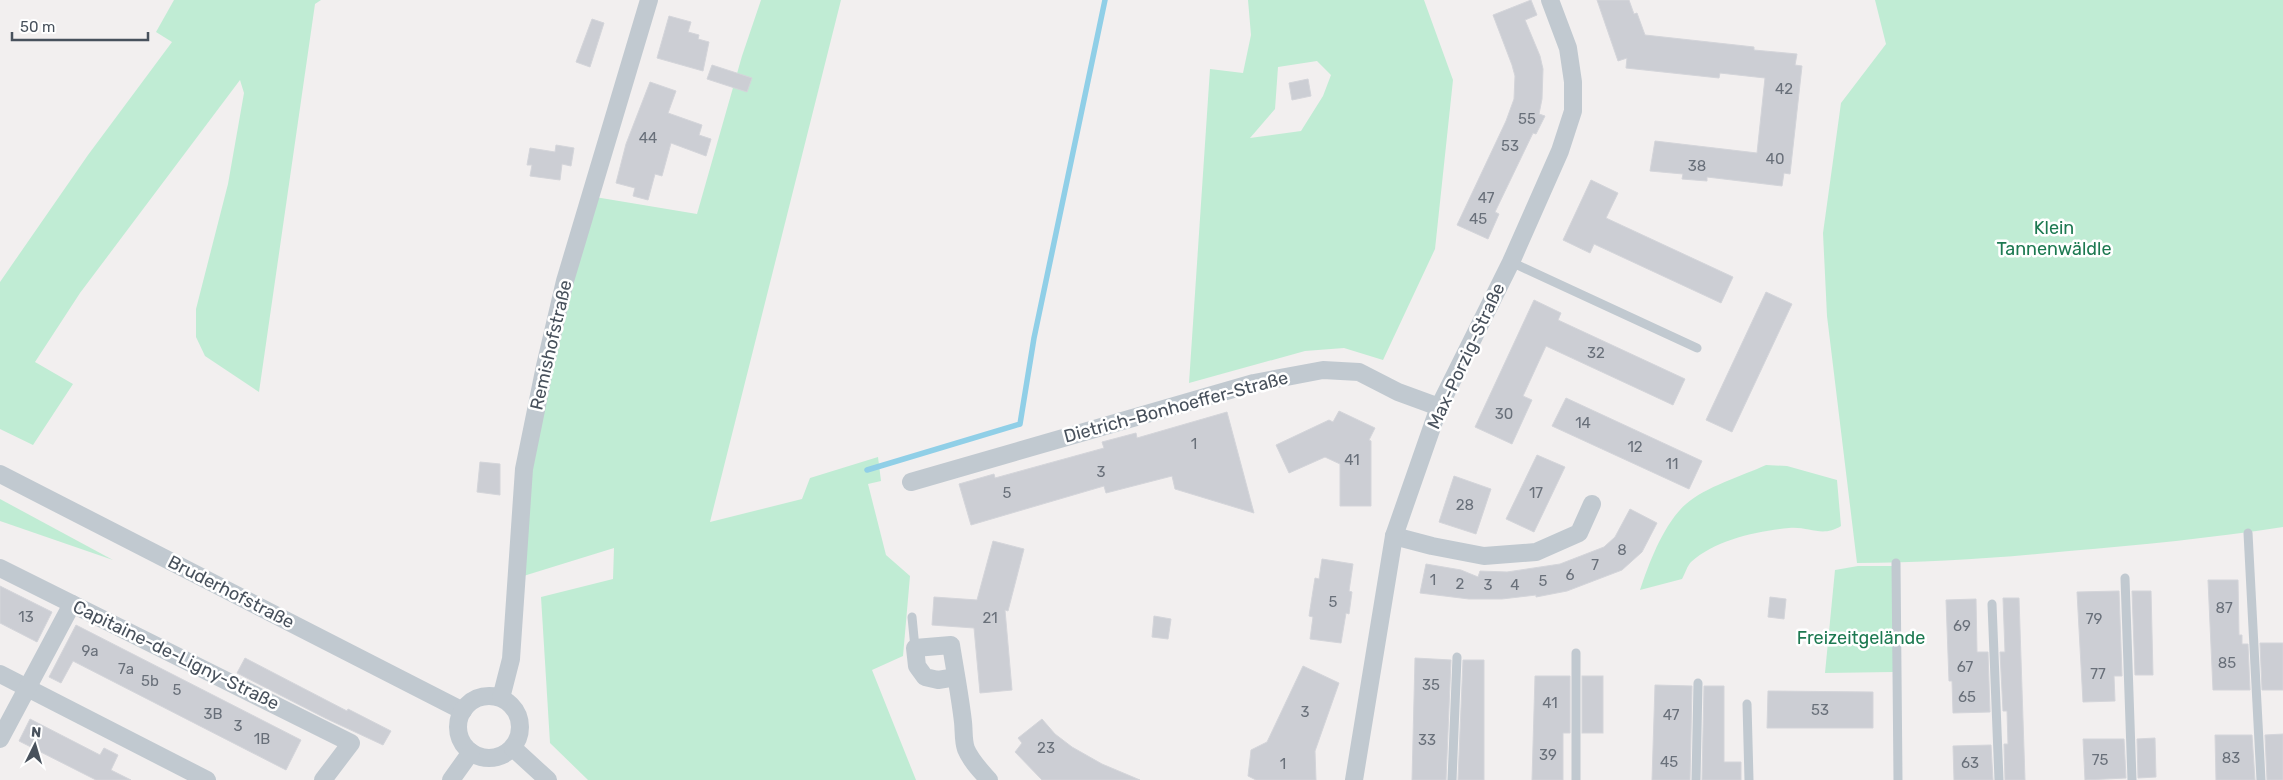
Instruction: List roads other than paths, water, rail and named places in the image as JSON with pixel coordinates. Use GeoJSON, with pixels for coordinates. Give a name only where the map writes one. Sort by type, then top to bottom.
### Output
{"type":"FeatureCollection","features":[{"type":"Feature","properties":{"kind":"street","name":"Remishofstraße"},"geometry":{"type":"LineString","coordinates":[[502,698],[511,659],[524,469],[545,366],[565,281],[649,0]]}},
{"type":"Feature","properties":{"kind":"street","name":"Max-Porzig-Straße"},"geometry":{"type":"LineString","coordinates":[[1354,780],[1394,536],[1439,407],[1511,262],[1560,151],[1573,110],[1573,82],[1568,48],[1550,0]]}},
{"type":"Feature","properties":{"kind":"street","name":"Dietrich-Bonhoeffer-Straße"},"geometry":{"type":"LineString","coordinates":[[911,482],[1254,382],[1323,370],[1359,372],[1398,392],[1439,407]]}},
{"type":"Feature","properties":{"kind":"street","name":"Bruderhofstraße"},"geometry":{"type":"LineString","coordinates":[[0,474],[463,711]]}},
{"type":"Feature","properties":{"kind":"street"},"geometry":{"type":"LineString","coordinates":[[1394,536],[1432,546],[1484,556],[1536,552],[1579,533],[1592,504]]}},
{"type":"Feature","properties":{"kind":"street","name":"Capitaine-de-Ligny-Straße"},"geometry":{"type":"LineString","coordinates":[[0,568],[352,743],[323,780]]}},
{"type":"Feature","properties":{"kind":"street"},"geometry":{"type":"LineString","coordinates":[[0,740],[72,604]]}},
{"type":"Feature","properties":{"kind":"street"},"geometry":{"type":"LineString","coordinates":[[956,677],[938,680],[925,677],[917,666],[915,648],[951,645],[956,677],[966,748],[975,765],[989,780]]}},
{"type":"Feature","properties":{"kind":"street"},"geometry":{"type":"LineString","coordinates":[[0,674],[207,780]]}},
{"type":"Feature","properties":{"kind":"street"},"geometry":{"type":"LineString","coordinates":[[487,696],[502,698],[513,707],[520,720],[520,735],[512,748],[500,756],[485,758],[471,752],[461,740],[458,725],[463,711],[473,701],[487,696]]}},
{"type":"Feature","properties":{"kind":"street"},"geometry":{"type":"LineString","coordinates":[[512,748],[548,780]]}},
{"type":"Feature","properties":{"kind":"street"},"geometry":{"type":"LineString","coordinates":[[451,780],[471,752]]}},
{"type":"Feature","properties":{"kind":"lane"},"geometry":{"type":"LineString","coordinates":[[1511,262],[1697,348]]}},
{"type":"Feature","properties":{"kind":"lane"},"geometry":{"type":"LineString","coordinates":[[2248,532],[2261,780]]}},
{"type":"Feature","properties":{"kind":"lane"},"geometry":{"type":"LineString","coordinates":[[1896,563],[1898,780]]}},
{"type":"Feature","properties":{"kind":"lane"},"geometry":{"type":"LineString","coordinates":[[2124,578],[2132,780]]}},
{"type":"Feature","properties":{"kind":"lane"},"geometry":{"type":"LineString","coordinates":[[1992,604],[2000,780]]}},
{"type":"Feature","properties":{"kind":"lane"},"geometry":{"type":"LineString","coordinates":[[912,617],[915,648]]}},
{"type":"Feature","properties":{"kind":"lane"},"geometry":{"type":"LineString","coordinates":[[1576,653],[1576,780]]}},
{"type":"Feature","properties":{"kind":"lane"},"geometry":{"type":"LineString","coordinates":[[1452,780],[1457,657]]}},
{"type":"Feature","properties":{"kind":"lane"},"geometry":{"type":"LineString","coordinates":[[1696,780],[1698,683]]}},
{"type":"Feature","properties":{"kind":"lane"},"geometry":{"type":"LineString","coordinates":[[1747,704],[1749,780]]}},
{"type":"Feature","properties":{"kind":"waterway"},"geometry":{"type":"LineString","coordinates":[[867,470],[1020,424],[1034,338],[1105,0]]}},
{"type":"Feature","properties":{"kind":"park label","name":"Klein Tannenwäldle"},"geometry":{"type":"Point","coordinates":[2054,238]}},
{"type":"Feature","properties":{"kind":"park label","name":"Freizeitgelände"},"geometry":{"type":"Point","coordinates":[1861,638]}}]}
